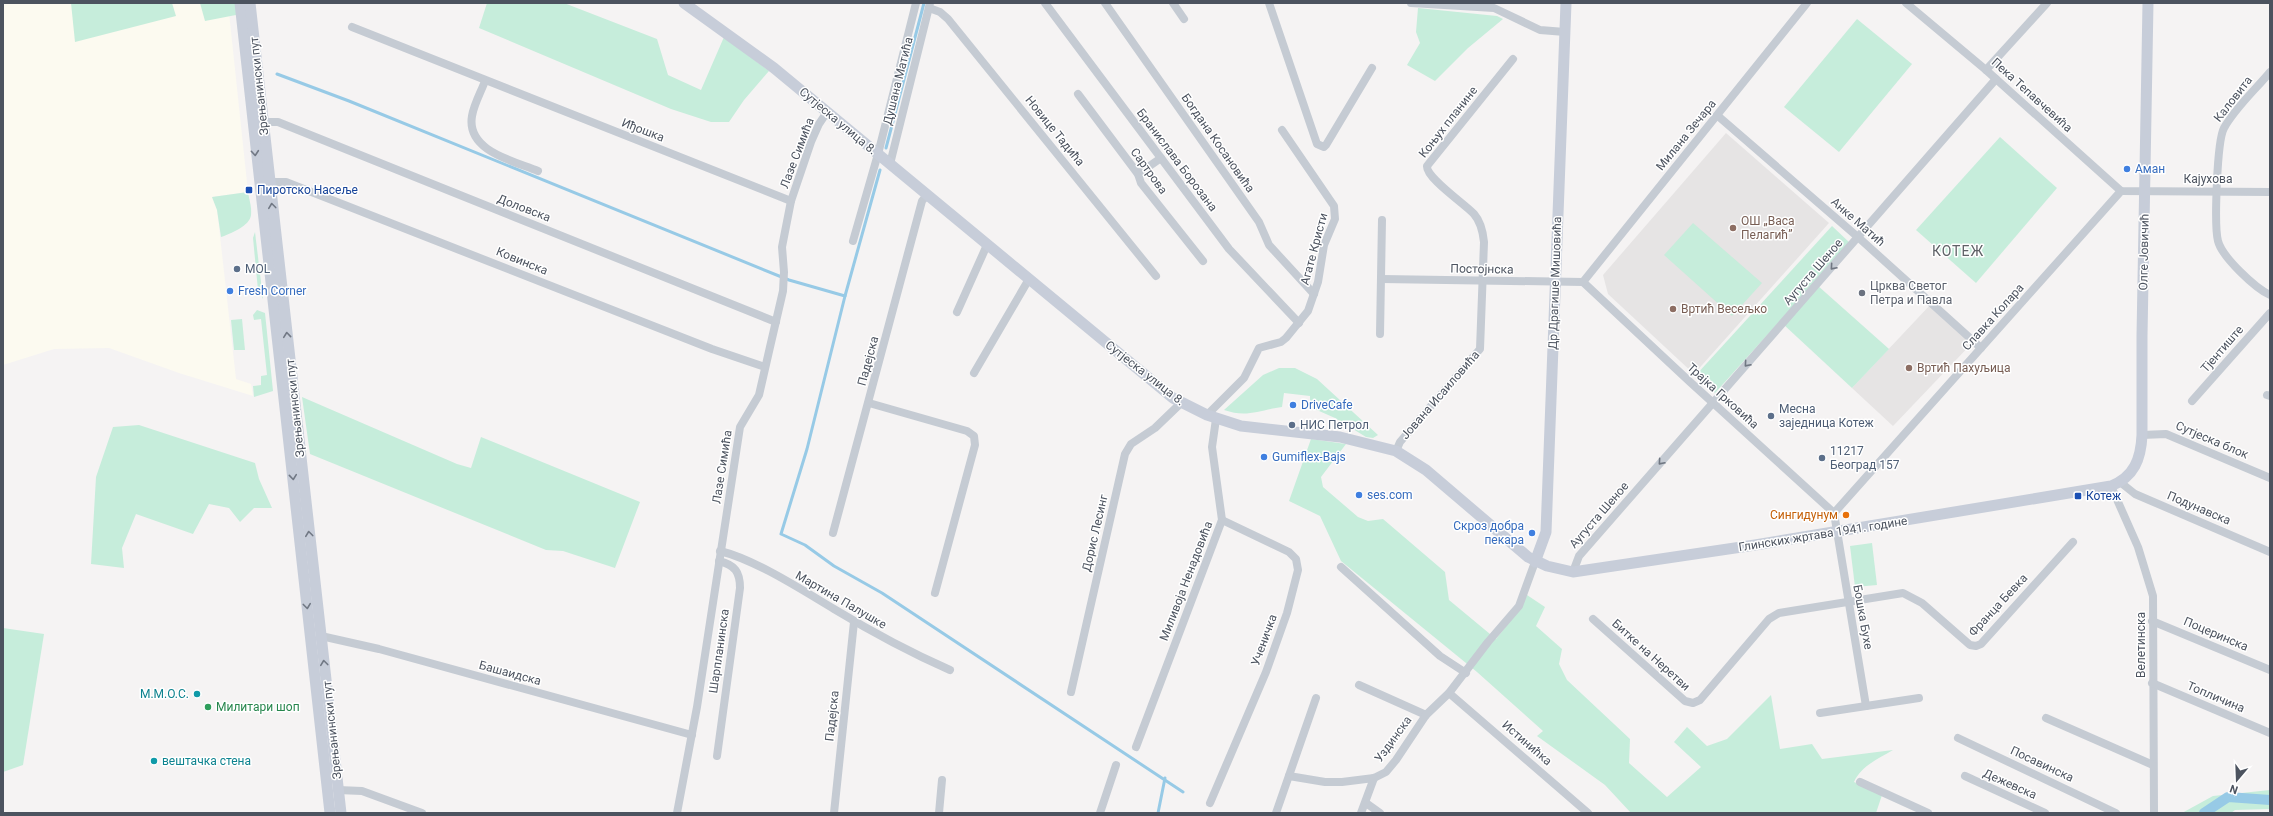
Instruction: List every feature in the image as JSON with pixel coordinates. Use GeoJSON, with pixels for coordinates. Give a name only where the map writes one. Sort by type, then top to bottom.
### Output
{"type":"FeatureCollection","features":[{"type":"Feature","properties":{"kind":"street","name":"Зрењанински пут"},"geometry":{"type":"LineString","coordinates":[[240,3],[330,813]]}},
{"type":"Feature","properties":{"kind":"street","name":"Зрењанински пут"},"geometry":{"type":"LineString","coordinates":[[250,3],[341,813]]}},
{"type":"Feature","properties":{"kind":"street","name":"Сутјеска улица 8."},"geometry":{"type":"LineString","coordinates":[[684,3],[774,68],[1136,369],[1181,403],[1211,417],[1269,430],[1340,437],[1396,451]]}},
{"type":"Feature","properties":{"kind":"street"},"geometry":{"type":"LineString","coordinates":[[853,241],[878,154],[916,3]]}},
{"type":"Feature","properties":{"kind":"street","name":"Бранислава Борозана"},"geometry":{"type":"LineString","coordinates":[[1045,3],[1237,258],[1299,323]]}},
{"type":"Feature","properties":{"kind":"street","name":"Богдана Косановића"},"geometry":{"type":"LineString","coordinates":[[1105,3],[1259,222],[1269,246],[1314,294]]}},
{"type":"Feature","properties":{"kind":"street"},"geometry":{"type":"LineString","coordinates":[[1173,3],[1184,18]]}},
{"type":"Feature","properties":{"kind":"street"},"geometry":{"type":"LineString","coordinates":[[1270,3],[1317,144],[1324,147],[1326,145],[1372,68]]}},
{"type":"Feature","properties":{"kind":"street"},"geometry":{"type":"LineString","coordinates":[[1411,3],[1494,8],[1540,30],[1565,32]]}},
{"type":"Feature","properties":{"kind":"street","name":"Др Драгише Мишовића"},"geometry":{"type":"LineString","coordinates":[[1535,562],[1546,532],[1566,3]]}},
{"type":"Feature","properties":{"kind":"street","name":"Милана Зечара"},"geometry":{"type":"LineString","coordinates":[[1583,282],[1808,3]]}},
{"type":"Feature","properties":{"kind":"street","name":"Пека Тепавчевића"},"geometry":{"type":"LineString","coordinates":[[1906,3],[1986,70],[2121,191]]}},
{"type":"Feature","properties":{"kind":"street"},"geometry":{"type":"LineString","coordinates":[[1986,70],[2047,3]]}},
{"type":"Feature","properties":{"kind":"street","name":"Олге Јовичић"},"geometry":{"type":"LineString","coordinates":[[2116,484],[2136,466],[2142,452],[2148,3]]}},
{"type":"Feature","properties":{"kind":"street","name":"Душана Матића"},"geometry":{"type":"LineString","coordinates":[[890,164],[930,6]]}},
{"type":"Feature","properties":{"kind":"street","name":"Новице Тадића"},"geometry":{"type":"LineString","coordinates":[[930,6],[948,19],[1156,276]]}},
{"type":"Feature","properties":{"kind":"street","name":"Иђошка"},"geometry":{"type":"LineString","coordinates":[[352,27],[791,201]]}},
{"type":"Feature","properties":{"kind":"street","name":"Коњух планине"},"geometry":{"type":"LineString","coordinates":[[1484,281],[1484,242],[1482,228],[1473,214],[1431,175],[1427,166],[1513,60]]}},
{"type":"Feature","properties":{"kind":"street","name":"Каловита"},"geometry":{"type":"LineString","coordinates":[[2217,192],[2223,129],[2270,72]]}},
{"type":"Feature","properties":{"kind":"street","name":"Аугуста Шеное"},"geometry":{"type":"LineString","coordinates":[[1573,572],[1579,556],[1859,238],[1996,79]]}},
{"type":"Feature","properties":{"kind":"street"},"geometry":{"type":"LineString","coordinates":[[485,81],[472,116],[473,130],[477,139],[485,148],[500,156],[538,170]]}},
{"type":"Feature","properties":{"kind":"street","name":"Сартрова"},"geometry":{"type":"LineString","coordinates":[[1078,94],[1138,174],[1141,183],[1203,261]]}},
{"type":"Feature","properties":{"kind":"street","name":"Лазе Симића"},"geometry":{"type":"LineString","coordinates":[[677,813],[692,735],[740,427],[759,395],[776,322],[784,281],[782,247],[791,201],[811,142],[819,124],[827,112]]}},
{"type":"Feature","properties":{"kind":"street","name":"Анке Матић"},"geometry":{"type":"LineString","coordinates":[[1718,116],[1859,238],[1981,348]]}},
{"type":"Feature","properties":{"kind":"street","name":"Доловска"},"geometry":{"type":"LineString","coordinates":[[263,122],[278,122],[776,322]]}},
{"type":"Feature","properties":{"kind":"street","name":"Агате Кристи"},"geometry":{"type":"LineString","coordinates":[[1211,417],[1244,378],[1259,348],[1281,342],[1308,311],[1314,294],[1322,254],[1334,223],[1336,210],[1282,130]]}},
{"type":"Feature","properties":{"kind":"street"},"geometry":{"type":"LineString","coordinates":[[1138,174],[1161,158]]}},
{"type":"Feature","properties":{"kind":"street","name":"Ковинска"},"geometry":{"type":"LineString","coordinates":[[270,182],[286,182],[712,349],[765,368]]}},
{"type":"Feature","properties":{"kind":"street"},"geometry":{"type":"LineString","coordinates":[[2121,191],[2145,191]]}},
{"type":"Feature","properties":{"kind":"street","name":"Славка Колара"},"geometry":{"type":"LineString","coordinates":[[1834,513],[2121,191]]}},
{"type":"Feature","properties":{"kind":"street","name":"Кајухова"},"geometry":{"type":"LineString","coordinates":[[2145,191],[2270,192]]}},
{"type":"Feature","properties":{"kind":"street"},"geometry":{"type":"LineString","coordinates":[[2217,192],[2218,241],[2223,251],[2254,283],[2270,295]]}},
{"type":"Feature","properties":{"kind":"street","name":"Падејска"},"geometry":{"type":"LineString","coordinates":[[833,533],[922,201],[927,195]]}},
{"type":"Feature","properties":{"kind":"street"},"geometry":{"type":"LineString","coordinates":[[1380,334],[1382,220]]}},
{"type":"Feature","properties":{"kind":"street"},"geometry":{"type":"LineString","coordinates":[[957,312],[987,245]]}},
{"type":"Feature","properties":{"kind":"street"},"geometry":{"type":"LineString","coordinates":[[974,374],[1029,279]]}},
{"type":"Feature","properties":{"kind":"street","name":"Постојнска"},"geometry":{"type":"LineString","coordinates":[[1382,279],[1583,282]]}},
{"type":"Feature","properties":{"kind":"street","name":"Јована Исаиловића"},"geometry":{"type":"LineString","coordinates":[[1484,281],[1480,349],[1400,442],[1396,451],[1426,470],[1517,549],[1535,562]]}},
{"type":"Feature","properties":{"kind":"street","name":"Трајка Грковића"},"geometry":{"type":"LineString","coordinates":[[1583,282],[1713,404],[1834,513]]}},
{"type":"Feature","properties":{"kind":"street","name":"Тјентиште"},"geometry":{"type":"LineString","coordinates":[[2192,401],[2270,313]]}},
{"type":"Feature","properties":{"kind":"street"},"geometry":{"type":"LineString","coordinates":[[869,403],[967,431],[974,436],[975,445],[935,594]]}},
{"type":"Feature","properties":{"kind":"street","name":"Дорис Лесинг"},"geometry":{"type":"LineString","coordinates":[[1071,692],[1125,454],[1131,444],[1155,428],[1181,403]]}},
{"type":"Feature","properties":{"kind":"street","name":"Миливоја Ненадовића"},"geometry":{"type":"LineString","coordinates":[[1136,747],[1222,520],[1212,447],[1211,417]]}},
{"type":"Feature","properties":{"kind":"street","name":"Сутјеска блок"},"geometry":{"type":"LineString","coordinates":[[2142,435],[2166,434],[2270,478]]}},
{"type":"Feature","properties":{"kind":"street","name":"Глинских жртава 1941. године"},"geometry":{"type":"LineString","coordinates":[[1535,562],[1554,569],[1573,572],[1615,567],[2116,484]]}},
{"type":"Feature","properties":{"kind":"street","name":"Подунавска"},"geometry":{"type":"LineString","coordinates":[[2116,484],[2135,494],[2270,552]]}},
{"type":"Feature","properties":{"kind":"street","name":"Велетинска"},"geometry":{"type":"LineString","coordinates":[[2116,484],[2150,581],[2153,596],[2152,683],[2154,813]]}},
{"type":"Feature","properties":{"kind":"street"},"geometry":{"type":"LineString","coordinates":[[1834,513],[1838,531]]}},
{"type":"Feature","properties":{"kind":"street","name":"Ученичка"},"geometry":{"type":"LineString","coordinates":[[1210,803],[1266,672],[1287,613],[1298,570],[1296,559],[1289,552],[1222,520]]}},
{"type":"Feature","properties":{"kind":"street","name":"Бошка Бухе"},"geometry":{"type":"LineString","coordinates":[[1838,531],[1866,706]]}},
{"type":"Feature","properties":{"kind":"street","name":"Франца Бевка"},"geometry":{"type":"LineString","coordinates":[[1848,601],[1903,593],[1922,603],[1970,645],[1976,646],[1981,644],[2073,542]]}},
{"type":"Feature","properties":{"kind":"street","name":"Мартина Палушке"},"geometry":{"type":"LineString","coordinates":[[720,551],[736,556],[777,577],[895,645],[950,670]]}},
{"type":"Feature","properties":{"kind":"street","name":"Шарпланинска"},"geometry":{"type":"LineString","coordinates":[[717,756],[740,588],[740,577],[735,567],[719,561]]}},
{"type":"Feature","properties":{"kind":"street","name":"Уздинска"},"geometry":{"type":"LineString","coordinates":[[1289,776],[1324,782],[1360,781],[1374,778],[1392,766],[1426,716],[1449,693],[1466,673],[1488,642],[1520,606],[1535,562]]}},
{"type":"Feature","properties":{"kind":"street"},"geometry":{"type":"LineString","coordinates":[[1341,567],[1440,656],[1466,673]]}},
{"type":"Feature","properties":{"kind":"street","name":"Битке на Неретви"},"geometry":{"type":"LineString","coordinates":[[1593,619],[1685,701],[1693,703],[1700,700],[1769,619],[1779,613],[1848,601]]}},
{"type":"Feature","properties":{"kind":"street","name":"Поцеринска"},"geometry":{"type":"LineString","coordinates":[[2152,621],[2270,670]]}},
{"type":"Feature","properties":{"kind":"street","name":"Падејска"},"geometry":{"type":"LineString","coordinates":[[834,813],[854,622]]}},
{"type":"Feature","properties":{"kind":"street","name":"Башаидска"},"geometry":{"type":"LineString","coordinates":[[321,636],[340,639],[386,651],[692,735]]}},
{"type":"Feature","properties":{"kind":"street","name":"Топличина"},"geometry":{"type":"LineString","coordinates":[[2152,683],[2270,733]]}},
{"type":"Feature","properties":{"kind":"street"},"geometry":{"type":"LineString","coordinates":[[1359,685],[1426,716]]}},
{"type":"Feature","properties":{"kind":"street","name":"Истинићка"},"geometry":{"type":"LineString","coordinates":[[1449,693],[1588,813]]}},
{"type":"Feature","properties":{"kind":"street"},"geometry":{"type":"LineString","coordinates":[[1276,813],[1316,698]]}},
{"type":"Feature","properties":{"kind":"street"},"geometry":{"type":"LineString","coordinates":[[1820,713],[1919,698]]}},
{"type":"Feature","properties":{"kind":"street"},"geometry":{"type":"LineString","coordinates":[[2046,718],[2153,765]]}},
{"type":"Feature","properties":{"kind":"street","name":"Посавинска"},"geometry":{"type":"LineString","coordinates":[[1958,738],[2116,813]]}},
{"type":"Feature","properties":{"kind":"street"},"geometry":{"type":"LineString","coordinates":[[1100,813],[1116,764]]}},
{"type":"Feature","properties":{"kind":"street","name":"Дежевска"},"geometry":{"type":"LineString","coordinates":[[1964,776],[2045,813]]}},
{"type":"Feature","properties":{"kind":"street"},"geometry":{"type":"LineString","coordinates":[[1361,813],[1366,803],[1374,778]]}},
{"type":"Feature","properties":{"kind":"street"},"geometry":{"type":"LineString","coordinates":[[939,813],[942,780]]}},
{"type":"Feature","properties":{"kind":"street"},"geometry":{"type":"LineString","coordinates":[[1860,782],[1928,813]]}},
{"type":"Feature","properties":{"kind":"street"},"geometry":{"type":"LineString","coordinates":[[338,790],[362,791],[422,813]]}},
{"type":"Feature","properties":{"kind":"street"},"geometry":{"type":"LineString","coordinates":[[1366,803],[1380,813]]}},
{"type":"Feature","properties":{"kind":"shaded area"},"geometry":{"type":"Polygon","coordinates":[[[3,3],[228,3],[248,192],[212,197],[217,209],[236,379],[251,384],[253,396],[179,373],[109,348],[54,349],[3,365],[3,3]]]}},
{"type":"Feature","properties":{"kind":"shaded area","name":"ОШ „Васа Пелагић”"},"geometry":{"type":"Polygon","coordinates":[[[1726,133],[1829,223],[1694,374],[1608,294],[1603,275],[1726,133]]]}},
{"type":"Feature","properties":{"kind":"shaded area","name":"Вртић Пахуљица"},"geometry":{"type":"Polygon","coordinates":[[[1932,303],[1974,341],[1893,426],[1852,388],[1932,303]]]}},
{"type":"Feature","properties":{"kind":"green space"},"geometry":{"type":"Polygon","coordinates":[[[71,3],[172,3],[176,16],[75,42],[71,3]]]}},
{"type":"Feature","properties":{"kind":"green space"},"geometry":{"type":"Polygon","coordinates":[[[200,3],[240,3],[241,14],[205,21],[200,3]]]}},
{"type":"Feature","properties":{"kind":"green space"},"geometry":{"type":"Polygon","coordinates":[[[487,3],[564,3],[657,39],[668,75],[701,90],[724,37],[769,71],[744,100],[729,122],[711,122],[671,109],[479,28],[487,3]]]}},
{"type":"Feature","properties":{"kind":"green space"},"geometry":{"type":"Polygon","coordinates":[[[1418,8],[1497,16],[1503,19],[1468,48],[1435,81],[1407,65],[1420,43],[1416,32],[1418,8]]]}},
{"type":"Feature","properties":{"kind":"green space"},"geometry":{"type":"Polygon","coordinates":[[[1857,19],[1912,64],[1839,152],[1784,107],[1857,19]]]}},
{"type":"Feature","properties":{"kind":"green space"},"geometry":{"type":"Polygon","coordinates":[[[2000,137],[2057,188],[1976,283],[1916,230],[2000,137]]]}},
{"type":"Feature","properties":{"kind":"green space"},"geometry":{"type":"Polygon","coordinates":[[[248,192],[251,209],[250,219],[239,229],[221,237],[217,210],[212,197],[248,192]]]}},
{"type":"Feature","properties":{"kind":"green space"},"geometry":{"type":"Polygon","coordinates":[[[1693,223],[1762,283],[1732,316],[1664,255],[1693,223]]]}},
{"type":"Feature","properties":{"kind":"green space"},"geometry":{"type":"Polygon","coordinates":[[[1832,226],[1850,243],[1715,393],[1696,375],[1832,226]]]}},
{"type":"Feature","properties":{"kind":"green space"},"geometry":{"type":"Polygon","coordinates":[[[255,232],[263,299],[258,290],[253,238],[255,232]]]}},
{"type":"Feature","properties":{"kind":"green space"},"geometry":{"type":"Polygon","coordinates":[[[1817,285],[1889,349],[1852,388],[1783,324],[1817,285]]]}},
{"type":"Feature","properties":{"kind":"green space"},"geometry":{"type":"Polygon","coordinates":[[[257,310],[265,313],[273,391],[254,397],[253,386],[261,385],[261,376],[267,375],[261,319],[254,320],[253,315],[257,310]]]}},
{"type":"Feature","properties":{"kind":"green space"},"geometry":{"type":"Polygon","coordinates":[[[242,319],[245,350],[234,350],[231,320],[242,319]]]}},
{"type":"Feature","properties":{"kind":"green space"},"geometry":{"type":"Polygon","coordinates":[[[1279,368],[1295,368],[1317,379],[1378,435],[1373,438],[1366,437],[1335,418],[1310,407],[1310,396],[1284,393],[1282,407],[1253,413],[1240,413],[1224,410],[1263,375],[1279,368]]]}},
{"type":"Feature","properties":{"kind":"green space"},"geometry":{"type":"Polygon","coordinates":[[[302,397],[457,464],[471,468],[481,437],[640,502],[615,568],[563,551],[546,550],[310,454],[302,397]]]}},
{"type":"Feature","properties":{"kind":"green space"},"geometry":{"type":"Polygon","coordinates":[[[139,425],[255,463],[259,479],[272,508],[254,508],[240,522],[229,508],[209,504],[193,534],[136,514],[122,548],[124,568],[91,564],[96,477],[113,427],[139,425]]]}},
{"type":"Feature","properties":{"kind":"green space"},"geometry":{"type":"Polygon","coordinates":[[[1311,439],[1346,444],[1321,477],[1323,487],[1358,517],[1368,521],[1383,519],[1445,572],[1449,600],[1496,639],[1519,610],[1527,595],[1545,607],[1536,626],[1562,649],[1559,664],[1567,680],[1630,739],[1629,763],[1667,797],[1701,767],[1674,742],[1687,727],[1707,746],[1727,739],[1771,695],[1780,749],[1812,744],[1822,759],[1893,750],[1865,767],[1854,782],[1882,795],[1876,813],[1631,813],[1605,785],[1537,736],[1543,731],[1477,672],[1341,561],[1320,516],[1289,501],[1311,439]]]}},
{"type":"Feature","properties":{"kind":"green space"},"geometry":{"type":"Polygon","coordinates":[[[1872,543],[1877,585],[1855,587],[1850,546],[1872,543]]]}},
{"type":"Feature","properties":{"kind":"green space"},"geometry":{"type":"Polygon","coordinates":[[[3,628],[44,634],[23,765],[3,772],[3,628]]]}},
{"type":"Feature","properties":{"kind":"green space"},"geometry":{"type":"Polygon","coordinates":[[[2270,790],[2270,809],[2235,810],[2231,813],[2182,813],[2213,796],[2270,790]]]}},
{"type":"Feature","properties":{"kind":"waterway"},"geometry":{"type":"LineString","coordinates":[[886,148],[924,3]]}},
{"type":"Feature","properties":{"kind":"waterway"},"geometry":{"type":"LineString","coordinates":[[277,74],[349,101],[789,280],[845,296],[807,449],[781,534],[805,545],[834,566],[882,593],[1183,792]]}},
{"type":"Feature","properties":{"kind":"waterway"},"geometry":{"type":"LineString","coordinates":[[845,296],[880,170]]}},
{"type":"Feature","properties":{"kind":"waterway"},"geometry":{"type":"LineString","coordinates":[[1158,813],[1165,778]]}},
{"type":"Feature","properties":{"kind":"waterway"},"geometry":{"type":"LineString","coordinates":[[2204,813],[2228,797],[2270,800]]}},
{"type":"Feature","properties":{"kind":"place","name":"Аман"},"geometry":{"type":"Point","coordinates":[2127,169]}},
{"type":"Feature","properties":{"kind":"place","name":"Пиротско Насеље"},"geometry":{"type":"Point","coordinates":[249,190]}},
{"type":"Feature","properties":{"kind":"place","name":"ОШ „Васа Пелагић”"},"geometry":{"type":"Point","coordinates":[1733,228]}},
{"type":"Feature","properties":{"kind":"place","name":"MOL"},"geometry":{"type":"Point","coordinates":[237,269]}},
{"type":"Feature","properties":{"kind":"place","name":"Fresh Corner"},"geometry":{"type":"Point","coordinates":[230,291]}},
{"type":"Feature","properties":{"kind":"place","name":"Црква Светог Петра и Павла"},"geometry":{"type":"Point","coordinates":[1862,293]}},
{"type":"Feature","properties":{"kind":"place","name":"Вртић Весељко"},"geometry":{"type":"Point","coordinates":[1673,309]}},
{"type":"Feature","properties":{"kind":"place","name":"Вртић Пахуљица"},"geometry":{"type":"Point","coordinates":[1909,368]}},
{"type":"Feature","properties":{"kind":"place","name":"DriveCafe"},"geometry":{"type":"Point","coordinates":[1293,405]}},
{"type":"Feature","properties":{"kind":"place","name":"Месна заједница Котеж"},"geometry":{"type":"Point","coordinates":[1771,416]}},
{"type":"Feature","properties":{"kind":"place","name":"НИС Петрол"},"geometry":{"type":"Point","coordinates":[1292,425]}},
{"type":"Feature","properties":{"kind":"place","name":"Gumiflex-Bajs"},"geometry":{"type":"Point","coordinates":[1264,457]}},
{"type":"Feature","properties":{"kind":"place","name":"11217 Београд 157"},"geometry":{"type":"Point","coordinates":[1822,458]}},
{"type":"Feature","properties":{"kind":"place","name":"ses.com"},"geometry":{"type":"Point","coordinates":[1359,495]}},
{"type":"Feature","properties":{"kind":"place","name":"Котеж"},"geometry":{"type":"Point","coordinates":[2078,496]}},
{"type":"Feature","properties":{"kind":"place","name":"Сингидунум"},"geometry":{"type":"Point","coordinates":[1846,515]}},
{"type":"Feature","properties":{"kind":"place","name":"Скроз добра пекара"},"geometry":{"type":"Point","coordinates":[1532,533]}},
{"type":"Feature","properties":{"kind":"place","name":"M.M.O.C."},"geometry":{"type":"Point","coordinates":[197,694]}},
{"type":"Feature","properties":{"kind":"place","name":"Милитари шоп"},"geometry":{"type":"Point","coordinates":[208,707]}},
{"type":"Feature","properties":{"kind":"place","name":"вештачка стена"},"geometry":{"type":"Point","coordinates":[154,761]}},
{"type":"Feature","properties":{"kind":"district","name":"КОТЕЖ"},"geometry":{"type":"Point","coordinates":[1958,251]}}]}
